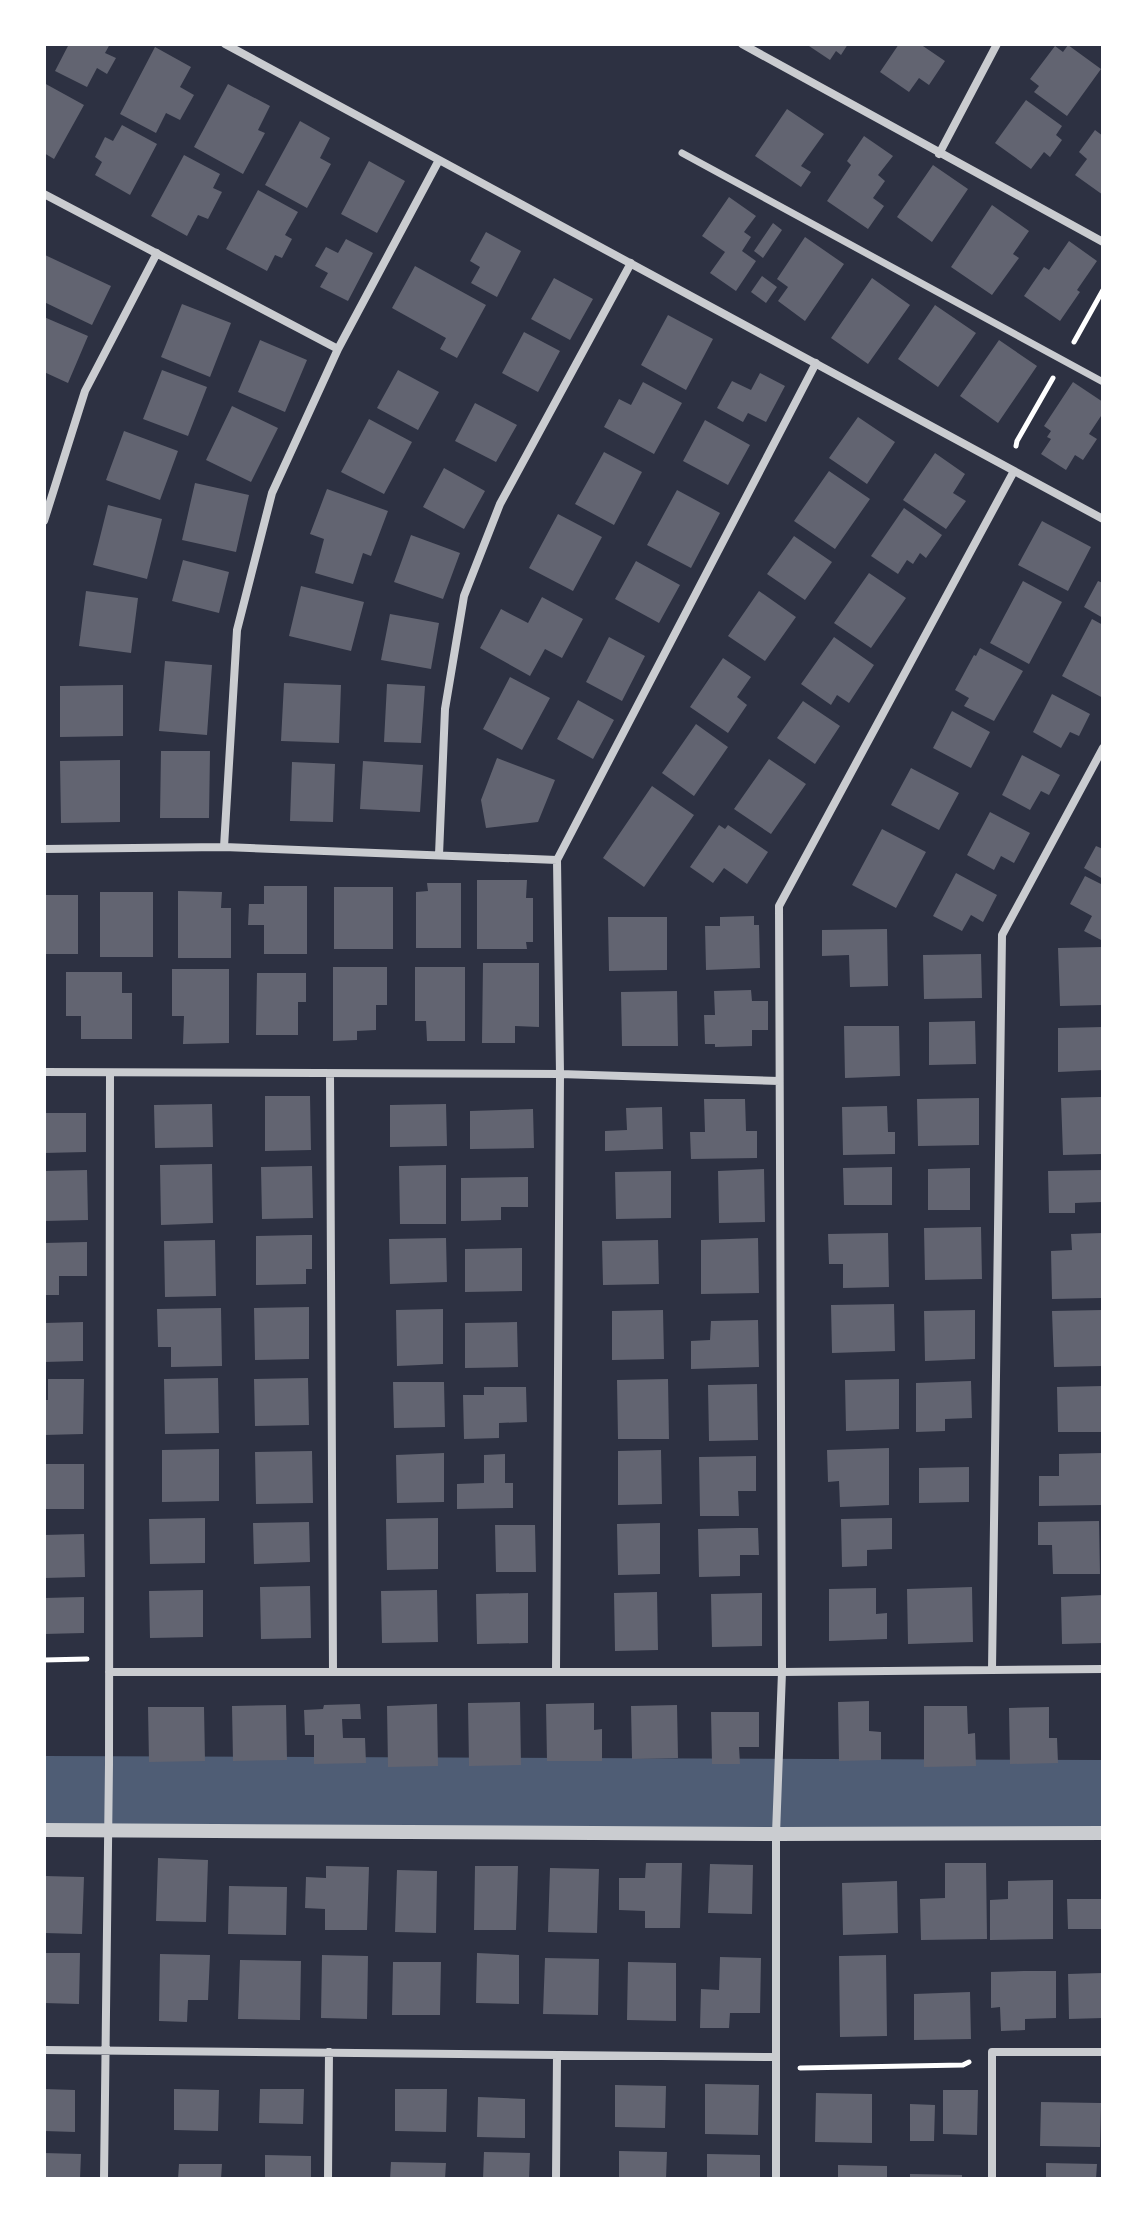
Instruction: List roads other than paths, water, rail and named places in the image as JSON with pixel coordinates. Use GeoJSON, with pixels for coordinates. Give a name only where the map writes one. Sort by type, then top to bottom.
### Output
{"type":"FeatureCollection","features":[{"type":"Feature","properties":{"kind":"street"},"geometry":{"type":"LineString","coordinates":[[225,44],[1103,519]]}},
{"type":"Feature","properties":{"kind":"street"},"geometry":{"type":"LineString","coordinates":[[939,154],[997,44]]}},
{"type":"Feature","properties":{"kind":"street"},"geometry":{"type":"LineString","coordinates":[[746,45],[1103,242]]}},
{"type":"Feature","properties":{"kind":"street"},"geometry":{"type":"LineString","coordinates":[[682,153],[1103,382]]}},
{"type":"Feature","properties":{"kind":"street"},"geometry":{"type":"LineString","coordinates":[[224,847],[237,630],[272,493],[338,349],[439,160]]}},
{"type":"Feature","properties":{"kind":"street"},"geometry":{"type":"LineString","coordinates":[[44,194],[338,349]]}},
{"type":"Feature","properties":{"kind":"street"},"geometry":{"type":"LineString","coordinates":[[44,521],[85,391],[157,253]]}},
{"type":"Feature","properties":{"kind":"street"},"geometry":{"type":"LineString","coordinates":[[439,855],[445,709],[464,596],[500,504],[631,263]]}},
{"type":"Feature","properties":{"kind":"street"},"geometry":{"type":"LineString","coordinates":[[556,1671],[560,1074],[557,860],[816,363]]}},
{"type":"Feature","properties":{"kind":"street"},"geometry":{"type":"LineString","coordinates":[[776,2179],[776,1834],[782,1672],[779,906],[1014,471]]}},
{"type":"Feature","properties":{"kind":"street"},"geometry":{"type":"LineString","coordinates":[[992,1670],[1002,935],[1103,748]]}},
{"type":"Feature","properties":{"kind":"street"},"geometry":{"type":"LineString","coordinates":[[44,849],[224,847],[557,860]]}},
{"type":"Feature","properties":{"kind":"street"},"geometry":{"type":"LineString","coordinates":[[44,1072],[560,1074],[779,1081]]}},
{"type":"Feature","properties":{"kind":"street"},"geometry":{"type":"LineString","coordinates":[[104,2179],[109,1764],[110,1073]]}},
{"type":"Feature","properties":{"kind":"street"},"geometry":{"type":"LineString","coordinates":[[330,1074],[333,1671]]}},
{"type":"Feature","properties":{"kind":"street"},"geometry":{"type":"LineString","coordinates":[[109,1672],[1103,1669]]}},
{"type":"Feature","properties":{"kind":"street"},"geometry":{"type":"LineString","coordinates":[[44,1830],[1103,1833]]}},
{"type":"Feature","properties":{"kind":"street"},"geometry":{"type":"LineString","coordinates":[[44,2050],[775,2057]]}},
{"type":"Feature","properties":{"kind":"street"},"geometry":{"type":"LineString","coordinates":[[328,2179],[329,2052]]}},
{"type":"Feature","properties":{"kind":"street"},"geometry":{"type":"LineString","coordinates":[[992,2179],[992,2052],[1103,2052]]}},
{"type":"Feature","properties":{"kind":"street"},"geometry":{"type":"LineString","coordinates":[[556,2179],[557,2055]]}},
{"type":"Feature","properties":{"kind":"waterway"},"geometry":{"type":"LineString","coordinates":[[44,1792],[1103,1796]]}}]}
